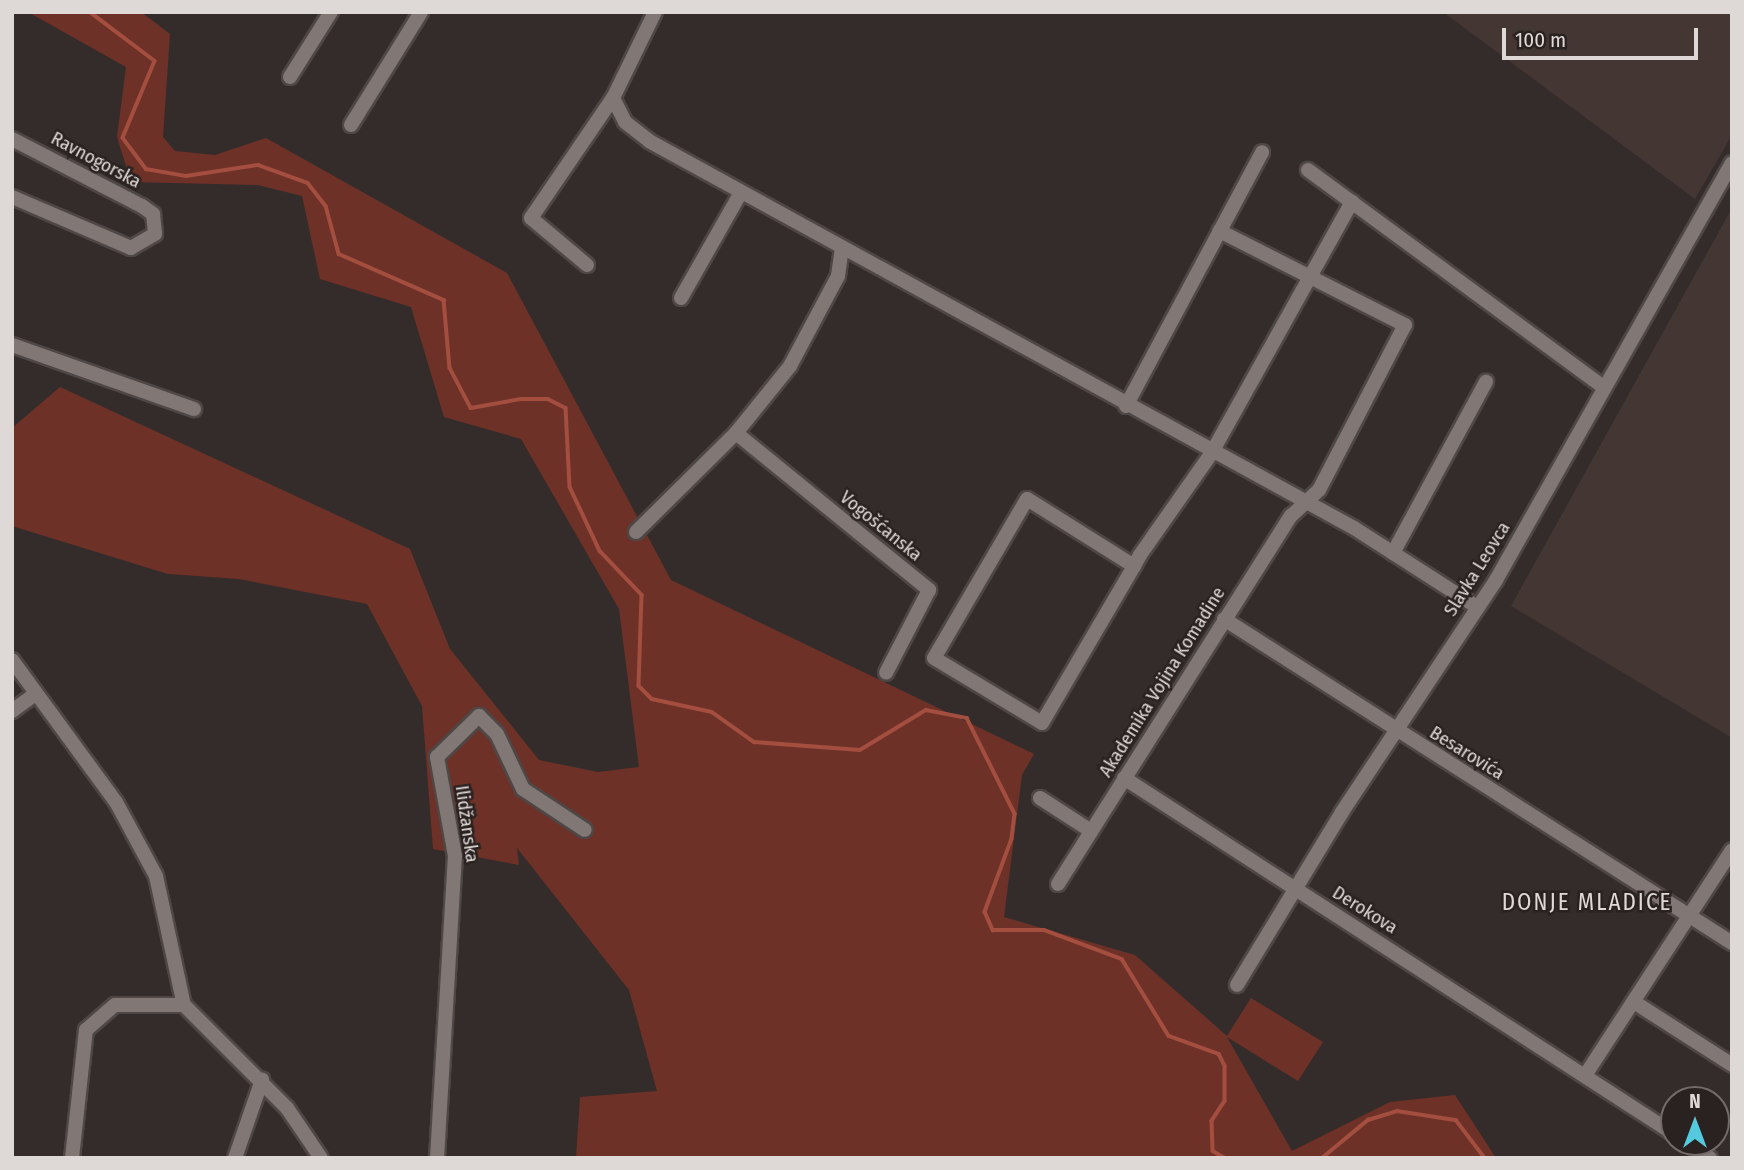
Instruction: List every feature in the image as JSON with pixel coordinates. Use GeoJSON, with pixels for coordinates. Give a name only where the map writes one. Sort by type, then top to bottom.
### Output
{"type":"FeatureCollection","features":[{"type":"Feature","properties":{"kind":"street"},"geometry":{"type":"LineString","coordinates":[[290,76],[331,12]]}},
{"type":"Feature","properties":{"kind":"street"},"geometry":{"type":"LineString","coordinates":[[351,125],[421,12]]}},
{"type":"Feature","properties":{"kind":"street"},"geometry":{"type":"LineString","coordinates":[[587,265],[531,218],[613,98],[653,13]]}},
{"type":"Feature","properties":{"kind":"street"},"geometry":{"type":"LineString","coordinates":[[613,98],[641,135],[740,194],[1303,502],[1394,553],[1477,607]]}},
{"type":"Feature","properties":{"kind":"street","name":"Ravnogorska"},"geometry":{"type":"LineString","coordinates":[[12,139],[142,206],[153,214],[155,233],[131,248],[12,197]]}},
{"type":"Feature","properties":{"kind":"street"},"geometry":{"type":"LineString","coordinates":[[1126,406],[1262,152]]}},
{"type":"Feature","properties":{"kind":"street","name":"Slavka Leovca"},"geometry":{"type":"LineString","coordinates":[[1237,985],[1294,888],[1477,607],[1732,163]]}},
{"type":"Feature","properties":{"kind":"street"},"geometry":{"type":"LineString","coordinates":[[1308,170],[1603,387]]}},
{"type":"Feature","properties":{"kind":"street"},"geometry":{"type":"LineString","coordinates":[[681,298],[740,194]]}},
{"type":"Feature","properties":{"kind":"street"},"geometry":{"type":"LineString","coordinates":[[1134,566],[1027,499],[934,657],[1042,723],[1134,566],[1211,454],[1352,202]]}},
{"type":"Feature","properties":{"kind":"street","name":"Akademika Vojina Komadine"},"geometry":{"type":"LineString","coordinates":[[1058,884],[1224,619],[1303,502],[1319,490],[1405,325],[1220,231]]}},
{"type":"Feature","properties":{"kind":"street"},"geometry":{"type":"LineString","coordinates":[[636,532],[736,433],[812,329],[838,276],[842,248]]}},
{"type":"Feature","properties":{"kind":"street"},"geometry":{"type":"LineString","coordinates":[[12,345],[194,409]]}},
{"type":"Feature","properties":{"kind":"street"},"geometry":{"type":"LineString","coordinates":[[1394,553],[1486,382]]}},
{"type":"Feature","properties":{"kind":"street","name":"Vogošćanska"},"geometry":{"type":"LineString","coordinates":[[736,433],[929,590],[886,673]]}},
{"type":"Feature","properties":{"kind":"street","name":"Besarovića"},"geometry":{"type":"LineString","coordinates":[[1224,619],[1732,943]]}},
{"type":"Feature","properties":{"kind":"street"},"geometry":{"type":"LineString","coordinates":[[12,660],[116,802],[156,876],[184,1005],[262,1080],[321,1158]]}},
{"type":"Feature","properties":{"kind":"street"},"geometry":{"type":"LineString","coordinates":[[12,710],[35,694]]}},
{"type":"Feature","properties":{"kind":"street","name":"Ilidžanska"},"geometry":{"type":"LineString","coordinates":[[437,1158],[455,856],[437,757],[479,716],[497,734],[523,789],[585,830]]}},
{"type":"Feature","properties":{"kind":"street","name":"Derokova"},"geometry":{"type":"LineString","coordinates":[[1124,778],[1586,1074],[1660,1124]]}},
{"type":"Feature","properties":{"kind":"street"},"geometry":{"type":"LineString","coordinates":[[1040,798],[1091,831]]}},
{"type":"Feature","properties":{"kind":"street"},"geometry":{"type":"LineString","coordinates":[[1586,1074],[1732,850]]}},
{"type":"Feature","properties":{"kind":"street"},"geometry":{"type":"LineString","coordinates":[[1634,1002],[1732,1065]]}},
{"type":"Feature","properties":{"kind":"street"},"geometry":{"type":"LineString","coordinates":[[72,1158],[79,1051],[90,1024],[115,1005],[184,1005]]}},
{"type":"Feature","properties":{"kind":"street"},"geometry":{"type":"LineString","coordinates":[[235,1158],[262,1080]]}},
{"type":"Feature","properties":{"kind":"shaded area"},"geometry":{"type":"Polygon","coordinates":[[[28,12],[141,12],[170,34],[163,137],[175,151],[215,155],[266,138],[507,273],[671,580],[1034,754],[1022,775],[1004,917],[1135,955],[1227,1036],[1251,998],[1323,1042],[1298,1081],[1227,1037],[1292,1151],[1390,1102],[1455,1095],[1496,1158],[576,1158],[580,1097],[657,1091],[629,990],[517,848],[519,865],[433,849],[422,706],[367,604],[239,579],[168,574],[12,526],[12,428],[60,387],[410,549],[450,649],[539,760],[598,772],[639,767],[619,609],[521,439],[444,417],[411,307],[320,279],[302,196],[258,185],[131,182],[117,137],[126,67],[28,12]]]}},
{"type":"Feature","properties":{"kind":"shaded area"},"geometry":{"type":"Polygon","coordinates":[[[1443,12],[1732,12],[1732,135],[1695,199],[1443,12]]]}},
{"type":"Feature","properties":{"kind":"shaded area"},"geometry":{"type":"Polygon","coordinates":[[[1732,208],[1732,738],[1511,606],[1732,208]]]}},
{"type":"Feature","properties":{"kind":"waterway"},"geometry":{"type":"LineString","coordinates":[[90,12],[155,61],[123,138],[146,169],[186,176],[258,165],[308,183],[326,206],[339,254],[444,300],[450,368],[471,408],[521,399],[548,399],[566,408],[570,487],[600,551],[642,595],[639,686],[652,699],[712,712],[754,742],[860,750],[926,710],[967,718],[1015,814],[1012,839],[985,912],[993,930],[1044,930],[1122,959],[1169,1036],[1219,1054],[1225,1066],[1225,1101],[1212,1121],[1213,1151],[1225,1158]]}},
{"type":"Feature","properties":{"kind":"waterway"},"geometry":{"type":"LineString","coordinates":[[1322,1158],[1368,1120],[1397,1111],[1456,1120],[1485,1158]]}},
{"type":"Feature","properties":{"kind":"district","name":"DONJE MLADICE"},"geometry":{"type":"Point","coordinates":[1587,902]}}]}
